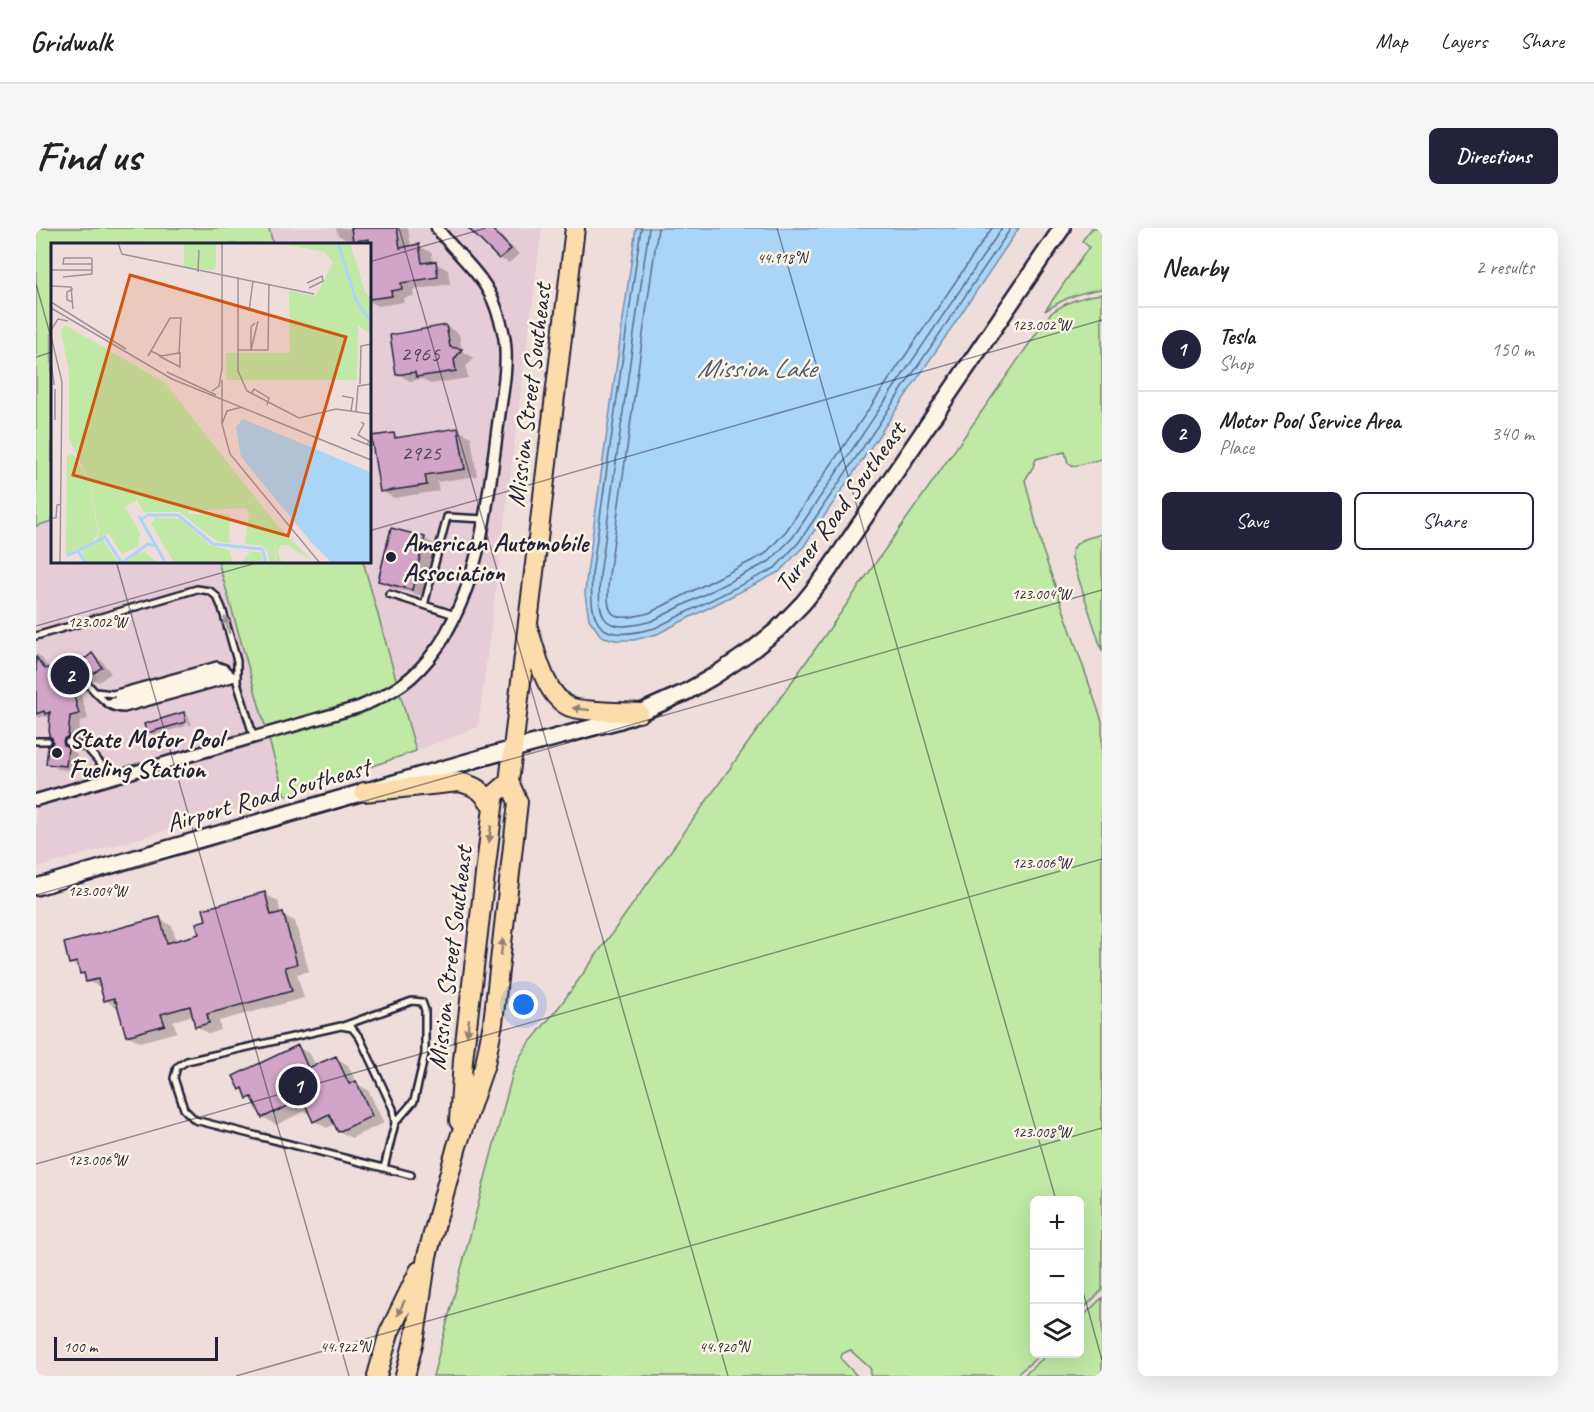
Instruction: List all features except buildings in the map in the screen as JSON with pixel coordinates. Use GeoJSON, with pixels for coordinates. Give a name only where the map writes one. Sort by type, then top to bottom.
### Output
{"type":"FeatureCollection","features":[{"type":"Feature","properties":{"kind":"highway","name":"Mission Street Southeast"},"geometry":{"type":"LineString","coordinates":[[405,1376],[415,1336],[427,1256],[457,1146],[485,1065],[493,1023],[518,802],[509,782],[575,228]]}},
{"type":"Feature","properties":{"kind":"highway"},"geometry":{"type":"LineString","coordinates":[[527,627],[546,680],[559,699],[570,707],[639,713]]}},
{"type":"Feature","properties":{"kind":"highway"},"geometry":{"type":"LineString","coordinates":[[364,792],[459,782],[472,785],[480,790],[493,807]]}},
{"type":"Feature","properties":{"kind":"highway","name":"Mission Street Southeast"},"geometry":{"type":"LineString","coordinates":[[457,1146],[463,1060],[493,807],[495,794],[509,782]]}},
{"type":"Feature","properties":{"kind":"highway","name":"Mission Street Southeast"},"geometry":{"type":"LineString","coordinates":[[377,1376],[388,1333],[427,1256]]}},
{"type":"Feature","properties":{"kind":"main road","name":"Turner Road Southeast"},"geometry":{"type":"LineString","coordinates":[[514,748],[639,713],[686,692],[751,651],[777,630],[824,577],[1062,228]]}},
{"type":"Feature","properties":{"kind":"main road","name":"Airport Road Southeast"},"geometry":{"type":"LineString","coordinates":[[36,887],[514,748]]}},
{"type":"Feature","properties":{"kind":"street"},"geometry":{"type":"LineString","coordinates":[[36,800],[359,707],[395,691],[417,672],[438,647],[456,615],[470,579],[478,548],[490,487],[504,377],[505,343],[496,306],[485,285],[437,228]]}},
{"type":"Feature","properties":{"kind":"lane"},"geometry":{"type":"LineString","coordinates":[[424,605],[447,517],[484,519]]}},
{"type":"Feature","properties":{"kind":"lane"},"geometry":{"type":"LineString","coordinates":[[36,636],[197,589],[210,591],[217,597],[222,608],[237,661],[232,675],[254,738]]}},
{"type":"Feature","properties":{"kind":"lane"},"geometry":{"type":"LineString","coordinates":[[389,594],[456,615]]}},
{"type":"Feature","properties":{"kind":"lane"},"geometry":{"type":"LineString","coordinates":[[95,692],[121,698],[232,675]]}},
{"type":"Feature","properties":{"kind":"lane"},"geometry":{"type":"LineString","coordinates":[[84,680],[108,702],[123,705],[232,675]]}},
{"type":"Feature","properties":{"kind":"lane"},"geometry":{"type":"LineString","coordinates":[[36,741],[48,741]]}},
{"type":"Feature","properties":{"kind":"lane"},"geometry":{"type":"LineString","coordinates":[[68,742],[87,748],[101,764],[106,780]]}},
{"type":"Feature","properties":{"kind":"lane"},"geometry":{"type":"LineString","coordinates":[[395,1123],[414,1101],[425,1054],[425,1010],[422,1002],[412,1001],[341,1026],[187,1061],[177,1067],[174,1078],[184,1109],[195,1120],[411,1175]]}},
{"type":"Feature","properties":{"kind":"lane"},"geometry":{"type":"LineString","coordinates":[[341,1026],[352,1028],[360,1038],[393,1109],[395,1123],[384,1168]]}},
{"type":"Feature","properties":{"kind":"shaded area"},"geometry":{"type":"Polygon","coordinates":[[[269,228],[542,228],[478,727],[416,751],[363,562],[370,562],[370,243],[273,243],[269,228]]]}},
{"type":"Feature","properties":{"kind":"shaded area"},"geometry":{"type":"Polygon","coordinates":[[[51,521],[51,562],[218,562],[285,796],[36,868],[36,526],[51,521]]]}},
{"type":"Feature","properties":{"kind":"green space"},"geometry":{"type":"Polygon","coordinates":[[[36,228],[269,228],[273,243],[51,243],[51,521],[36,526],[36,228]]]}},
{"type":"Feature","properties":{"kind":"green space"},"geometry":{"type":"Polygon","coordinates":[[[1092,228],[1102,228],[1102,289],[1072,296],[1045,311],[1089,247],[1082,241],[1092,228]]]}},
{"type":"Feature","properties":{"kind":"green space"},"geometry":{"type":"Polygon","coordinates":[[[1102,294],[1102,459],[1074,466],[1068,463],[1065,452],[1036,459],[1025,480],[1043,551],[1102,721],[1102,1290],[1084,1308],[1084,1196],[1030,1196],[1030,1358],[1036,1358],[1015,1376],[872,1376],[869,1367],[850,1350],[842,1354],[841,1359],[857,1376],[433,1376],[513,1072],[521,1055],[562,1003],[816,648],[1050,314],[1074,300],[1102,294]]]}},
{"type":"Feature","properties":{"kind":"green space"},"geometry":{"type":"Polygon","coordinates":[[[1102,534],[1102,651],[1072,552],[1081,541],[1102,534]]]}},
{"type":"Feature","properties":{"kind":"green space"},"geometry":{"type":"Polygon","coordinates":[[[218,562],[363,562],[416,751],[285,796],[218,562]]]}},
{"type":"Feature","properties":{"kind":"green space"},"geometry":{"type":"Polygon","coordinates":[[[1102,1298],[1102,1376],[1023,1376],[1043,1358],[1084,1358],[1084,1315],[1102,1298]]]}},
{"type":"Feature","properties":{"kind":"water","name":"Mission Lake"},"geometry":{"type":"Polygon","coordinates":[[[636,228],[1019,228],[804,546],[779,572],[657,634],[634,640],[615,640],[601,636],[589,619],[585,594],[636,228]]]}},
{"type":"Feature","properties":{"kind":"place","name":"American Automobile Association"},"geometry":{"type":"Point","coordinates":[391,557]}},
{"type":"Feature","properties":{"kind":"place","name":"Motor Pool Service Area"},"geometry":{"type":"Point","coordinates":[70,675]}},
{"type":"Feature","properties":{"kind":"place","name":"State Motor Pool Fueling Station"},"geometry":{"type":"Point","coordinates":[57,753]}},
{"type":"Feature","properties":{"kind":"place","name":"Tesla"},"geometry":{"type":"Point","coordinates":[298,1086]}}]}
